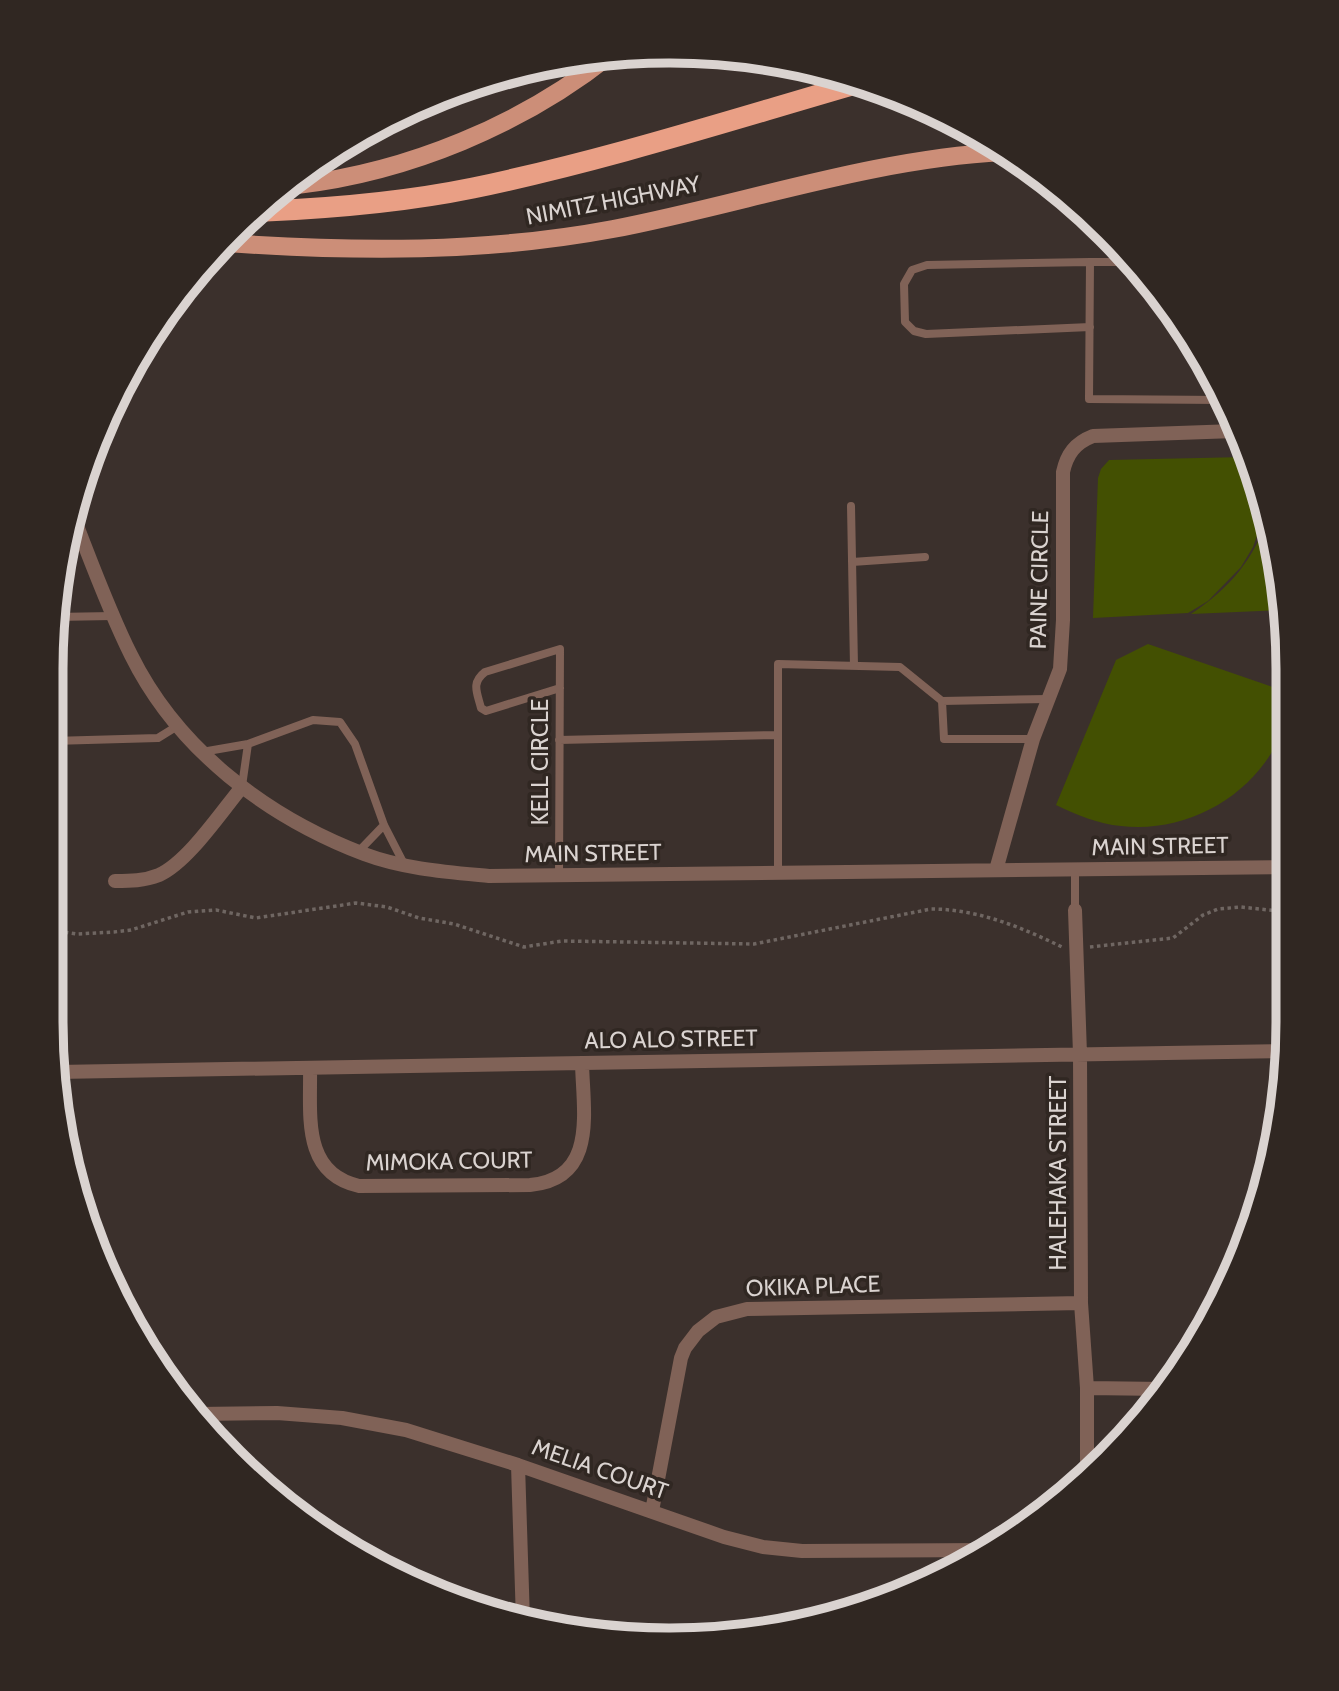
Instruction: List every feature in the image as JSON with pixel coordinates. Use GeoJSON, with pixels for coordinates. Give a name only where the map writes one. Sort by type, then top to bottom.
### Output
{"type":"FeatureCollection","features":[{"type":"Feature","properties":{"kind":"highway"},"geometry":{"type":"LineString","coordinates":[[274,210],[417,198],[471,189],[638,147],[840,88]]}},
{"type":"Feature","properties":{"kind":"main road"},"geometry":{"type":"LineString","coordinates":[[306,184],[384,169],[435,151],[495,126],[546,99],[591,68]]}},
{"type":"Feature","properties":{"kind":"main road","name":"NIMITZ HIGHWAY"},"geometry":{"type":"LineString","coordinates":[[239,244],[381,250],[509,244],[614,229],[868,170],[987,153]]}},
{"type":"Feature","properties":{"kind":"street","name":"PAINE CIRCLE"},"geometry":{"type":"LineString","coordinates":[[996,870],[1033,739],[1060,669],[1063,620],[1063,472],[1066,459],[1073,448],[1093,436],[1227,431]]}},
{"type":"Feature","properties":{"kind":"street","name":"MAIN STREET"},"geometry":{"type":"LineString","coordinates":[[80,532],[132,657],[165,710],[202,752],[254,797],[308,830],[359,852],[426,870],[489,876],[1276,867]]}},
{"type":"Feature","properties":{"kind":"street"},"geometry":{"type":"LineString","coordinates":[[115,881],[151,877],[177,863],[242,787]]}},
{"type":"Feature","properties":{"kind":"street","name":"HALEHAKA STREET"},"geometry":{"type":"LineString","coordinates":[[1075,910],[1080,1054],[1081,1303],[1087,1388],[1087,1460]]}},
{"type":"Feature","properties":{"kind":"street","name":"ALO ALO STREET"},"geometry":{"type":"LineString","coordinates":[[65,1072],[1275,1052]]}},
{"type":"Feature","properties":{"kind":"street","name":"MIMOKA COURT"},"geometry":{"type":"LineString","coordinates":[[310,1068],[314,1146],[325,1167],[344,1182],[359,1186],[530,1185],[546,1182],[561,1174],[578,1156],[584,1132],[582,1063]]}},
{"type":"Feature","properties":{"kind":"street","name":"OKIKA PLACE"},"geometry":{"type":"LineString","coordinates":[[652,1511],[681,1358],[698,1331],[716,1317],[747,1309],[1081,1303]]}},
{"type":"Feature","properties":{"kind":"street"},"geometry":{"type":"LineString","coordinates":[[1087,1388],[1153,1388]]}},
{"type":"Feature","properties":{"kind":"street","name":"MELIA COURT"},"geometry":{"type":"LineString","coordinates":[[208,1414],[277,1413],[342,1418],[406,1430],[518,1465],[724,1537],[776,1548],[802,1551],[967,1550]]}},
{"type":"Feature","properties":{"kind":"street"},"geometry":{"type":"LineString","coordinates":[[518,1465],[523,1609]]}},
{"type":"Feature","properties":{"kind":"lane"},"geometry":{"type":"LineString","coordinates":[[1090,262],[1089,399],[1212,400]]}},
{"type":"Feature","properties":{"kind":"lane"},"geometry":{"type":"LineString","coordinates":[[1090,327],[926,334],[914,331],[905,322],[904,284],[912,270],[927,265],[1118,262]]}},
{"type":"Feature","properties":{"kind":"lane"},"geometry":{"type":"LineString","coordinates":[[851,506],[854,666]]}},
{"type":"Feature","properties":{"kind":"lane"},"geometry":{"type":"LineString","coordinates":[[852,562],[925,557]]}},
{"type":"Feature","properties":{"kind":"lane"},"geometry":{"type":"LineString","coordinates":[[65,617],[113,616]]}},
{"type":"Feature","properties":{"kind":"lane","name":"KELL CIRCLE"},"geometry":{"type":"LineString","coordinates":[[559,876],[559,740],[560,688],[560,649],[485,672],[477,678],[474,685],[481,708],[486,711],[560,688]]}},
{"type":"Feature","properties":{"kind":"lane"},"geometry":{"type":"LineString","coordinates":[[778,873],[778,664],[900,667],[942,701],[1048,699]]}},
{"type":"Feature","properties":{"kind":"lane"},"geometry":{"type":"LineString","coordinates":[[942,701],[944,739],[1033,739]]}},
{"type":"Feature","properties":{"kind":"lane"},"geometry":{"type":"LineString","coordinates":[[202,752],[248,744],[313,720],[341,722],[355,744],[384,825],[404,864]]}},
{"type":"Feature","properties":{"kind":"lane"},"geometry":{"type":"LineString","coordinates":[[63,741],[158,738],[179,726]]}},
{"type":"Feature","properties":{"kind":"lane"},"geometry":{"type":"LineString","coordinates":[[559,740],[778,735]]}},
{"type":"Feature","properties":{"kind":"lane"},"geometry":{"type":"LineString","coordinates":[[242,787],[248,744]]}},
{"type":"Feature","properties":{"kind":"lane"},"geometry":{"type":"LineString","coordinates":[[359,852],[384,825]]}},
{"type":"Feature","properties":{"kind":"lane","name":"HALEHAKA STREET"},"geometry":{"type":"LineString","coordinates":[[1075,870],[1075,910]]}},
{"type":"Feature","properties":{"kind":"path"},"geometry":{"type":"LineString","coordinates":[[63,932],[78,934],[131,930],[188,912],[216,909],[256,918],[356,903],[387,907],[419,918],[454,924],[524,947],[562,941],[754,944],[931,909],[949,909],[999,920],[1068,950],[1173,938],[1203,915],[1218,909],[1241,907],[1276,911]]}},
{"type":"Feature","properties":{"kind":"green space"},"geometry":{"type":"Polygon","coordinates":[[[1237,457],[1259,530],[1241,567],[1208,601],[1188,613],[1093,618],[1098,478],[1101,469],[1109,460],[1237,457]]]}},
{"type":"Feature","properties":{"kind":"green space"},"geometry":{"type":"Polygon","coordinates":[[[1260,536],[1273,610],[1191,614],[1229,583],[1260,536]]]}},
{"type":"Feature","properties":{"kind":"green space"},"geometry":{"type":"Polygon","coordinates":[[[1148,644],[1276,688],[1276,745],[1259,770],[1226,800],[1207,811],[1165,825],[1143,827],[1104,823],[1056,805],[1116,660],[1148,644]]]}}]}
